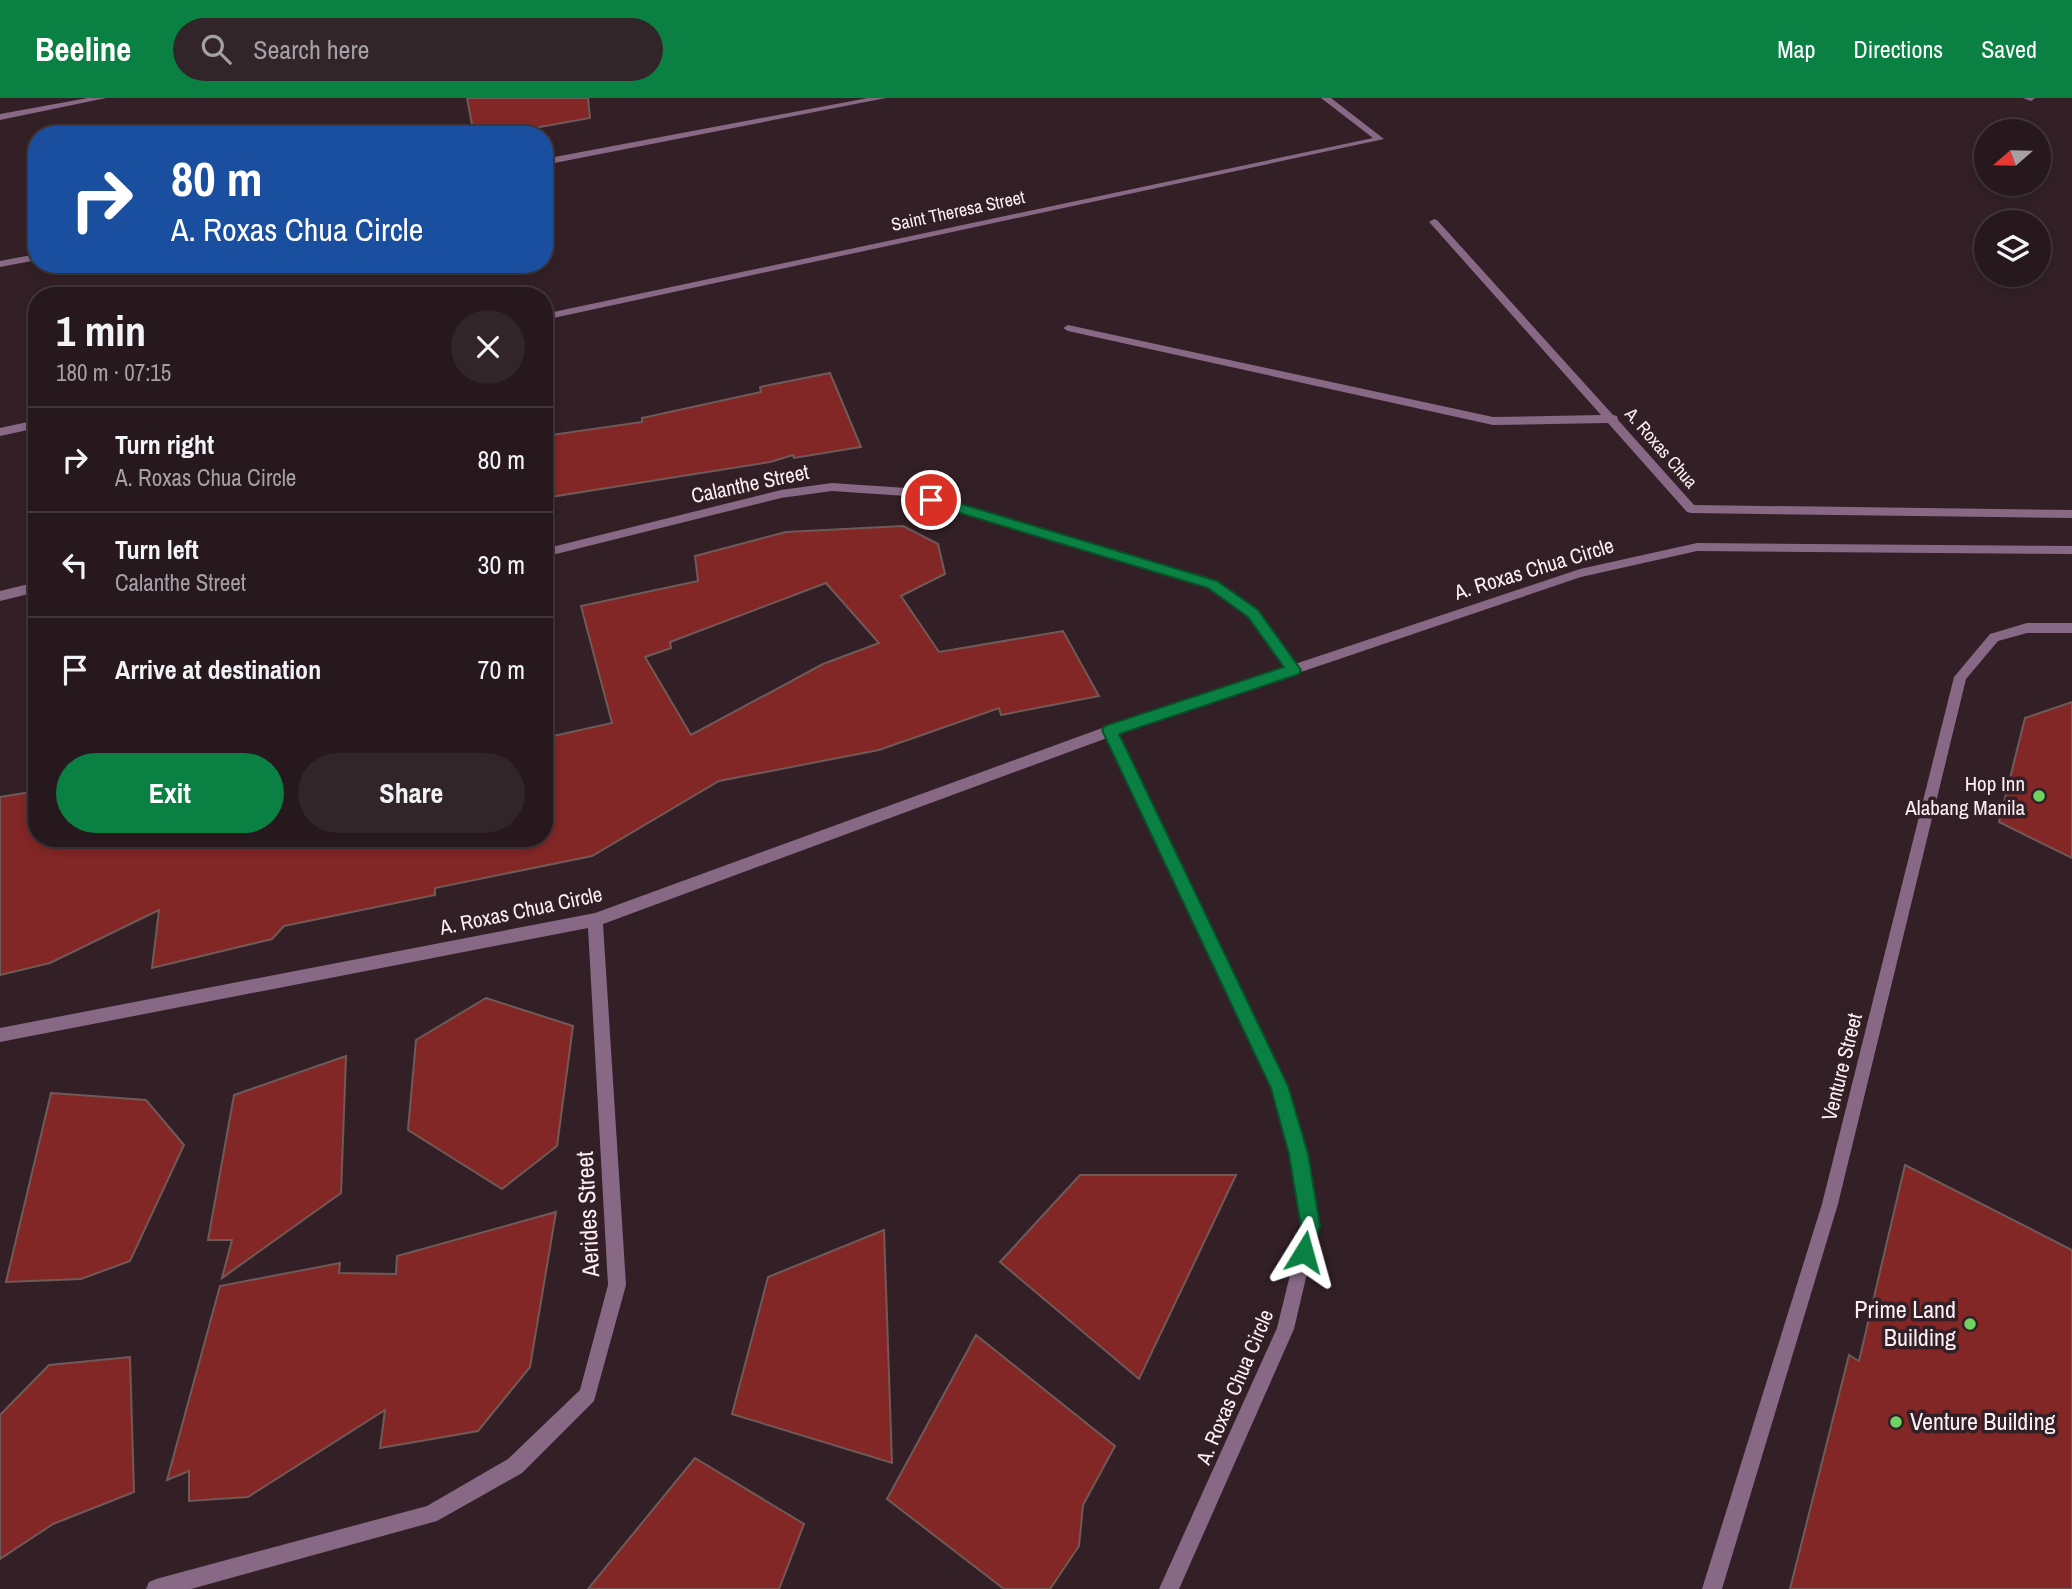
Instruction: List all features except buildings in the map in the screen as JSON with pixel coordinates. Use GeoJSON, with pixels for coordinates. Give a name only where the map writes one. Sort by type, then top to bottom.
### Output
{"type":"FeatureCollection","features":[{"type":"Feature","properties":{"kind":"street"},"geometry":{"type":"LineString","coordinates":[[0,117],[102,98]]}},
{"type":"Feature","properties":{"kind":"street"},"geometry":{"type":"LineString","coordinates":[[553,160],[882,98]]}},
{"type":"Feature","properties":{"kind":"street","name":"Saint Theresa Street"},"geometry":{"type":"LineString","coordinates":[[553,315],[1380,139],[1325,98]]}},
{"type":"Feature","properties":{"kind":"street","name":"A. Roxas Chua"},"geometry":{"type":"LineString","coordinates":[[1434,222],[1691,509],[2072,514]]}},
{"type":"Feature","properties":{"kind":"street"},"geometry":{"type":"LineString","coordinates":[[0,264],[28,259]]}},
{"type":"Feature","properties":{"kind":"street"},"geometry":{"type":"LineString","coordinates":[[1068,328],[1493,421],[1613,419]]}},
{"type":"Feature","properties":{"kind":"street"},"geometry":{"type":"LineString","coordinates":[[0,432],[28,426]]}},
{"type":"Feature","properties":{"kind":"street","name":"Calanthe Street"},"geometry":{"type":"LineString","coordinates":[[553,550],[781,494],[832,487],[905,492],[1213,584],[1253,613],[1293,670]]}},
{"type":"Feature","properties":{"kind":"street","name":"A. Roxas Chua Circle"},"geometry":{"type":"LineString","coordinates":[[0,1035],[595,920],[1110,730],[1580,573],[1697,547],[2072,550]]}},
{"type":"Feature","properties":{"kind":"street"},"geometry":{"type":"LineString","coordinates":[[0,596],[28,589]]}},
{"type":"Feature","properties":{"kind":"street","name":"Venture Street"},"geometry":{"type":"LineString","coordinates":[[1712,1589],[1830,1204],[1960,677],[1994,636],[2027,628],[2072,628]]}},
{"type":"Feature","properties":{"kind":"street","name":"A. Roxas Chua Circle"},"geometry":{"type":"LineString","coordinates":[[1110,730],[1279,1086],[1298,1154],[1310,1226],[1285,1329],[1169,1589]]}},
{"type":"Feature","properties":{"kind":"street","name":"Aerides Street"},"geometry":{"type":"LineString","coordinates":[[156,1589],[430,1514],[515,1466],[588,1395],[617,1285],[595,920]]}},
{"type":"Feature","properties":{"kind":"place","name":"Hop Inn Alabang Manila"},"geometry":{"type":"Point","coordinates":[2039,796]}},
{"type":"Feature","properties":{"kind":"place","name":"Prime Land Building"},"geometry":{"type":"Point","coordinates":[1970,1324]}},
{"type":"Feature","properties":{"kind":"place","name":"Venture Building"},"geometry":{"type":"Point","coordinates":[1896,1422]}},
{"type":"Feature","properties":{"kind":"route"},"geometry":{"type":"LineString","coordinates":[[931,500],[1213,584],[1253,613],[1293,670],[1110,730],[1279,1086],[1298,1154],[1310,1226],[1304,1252]]}}]}
